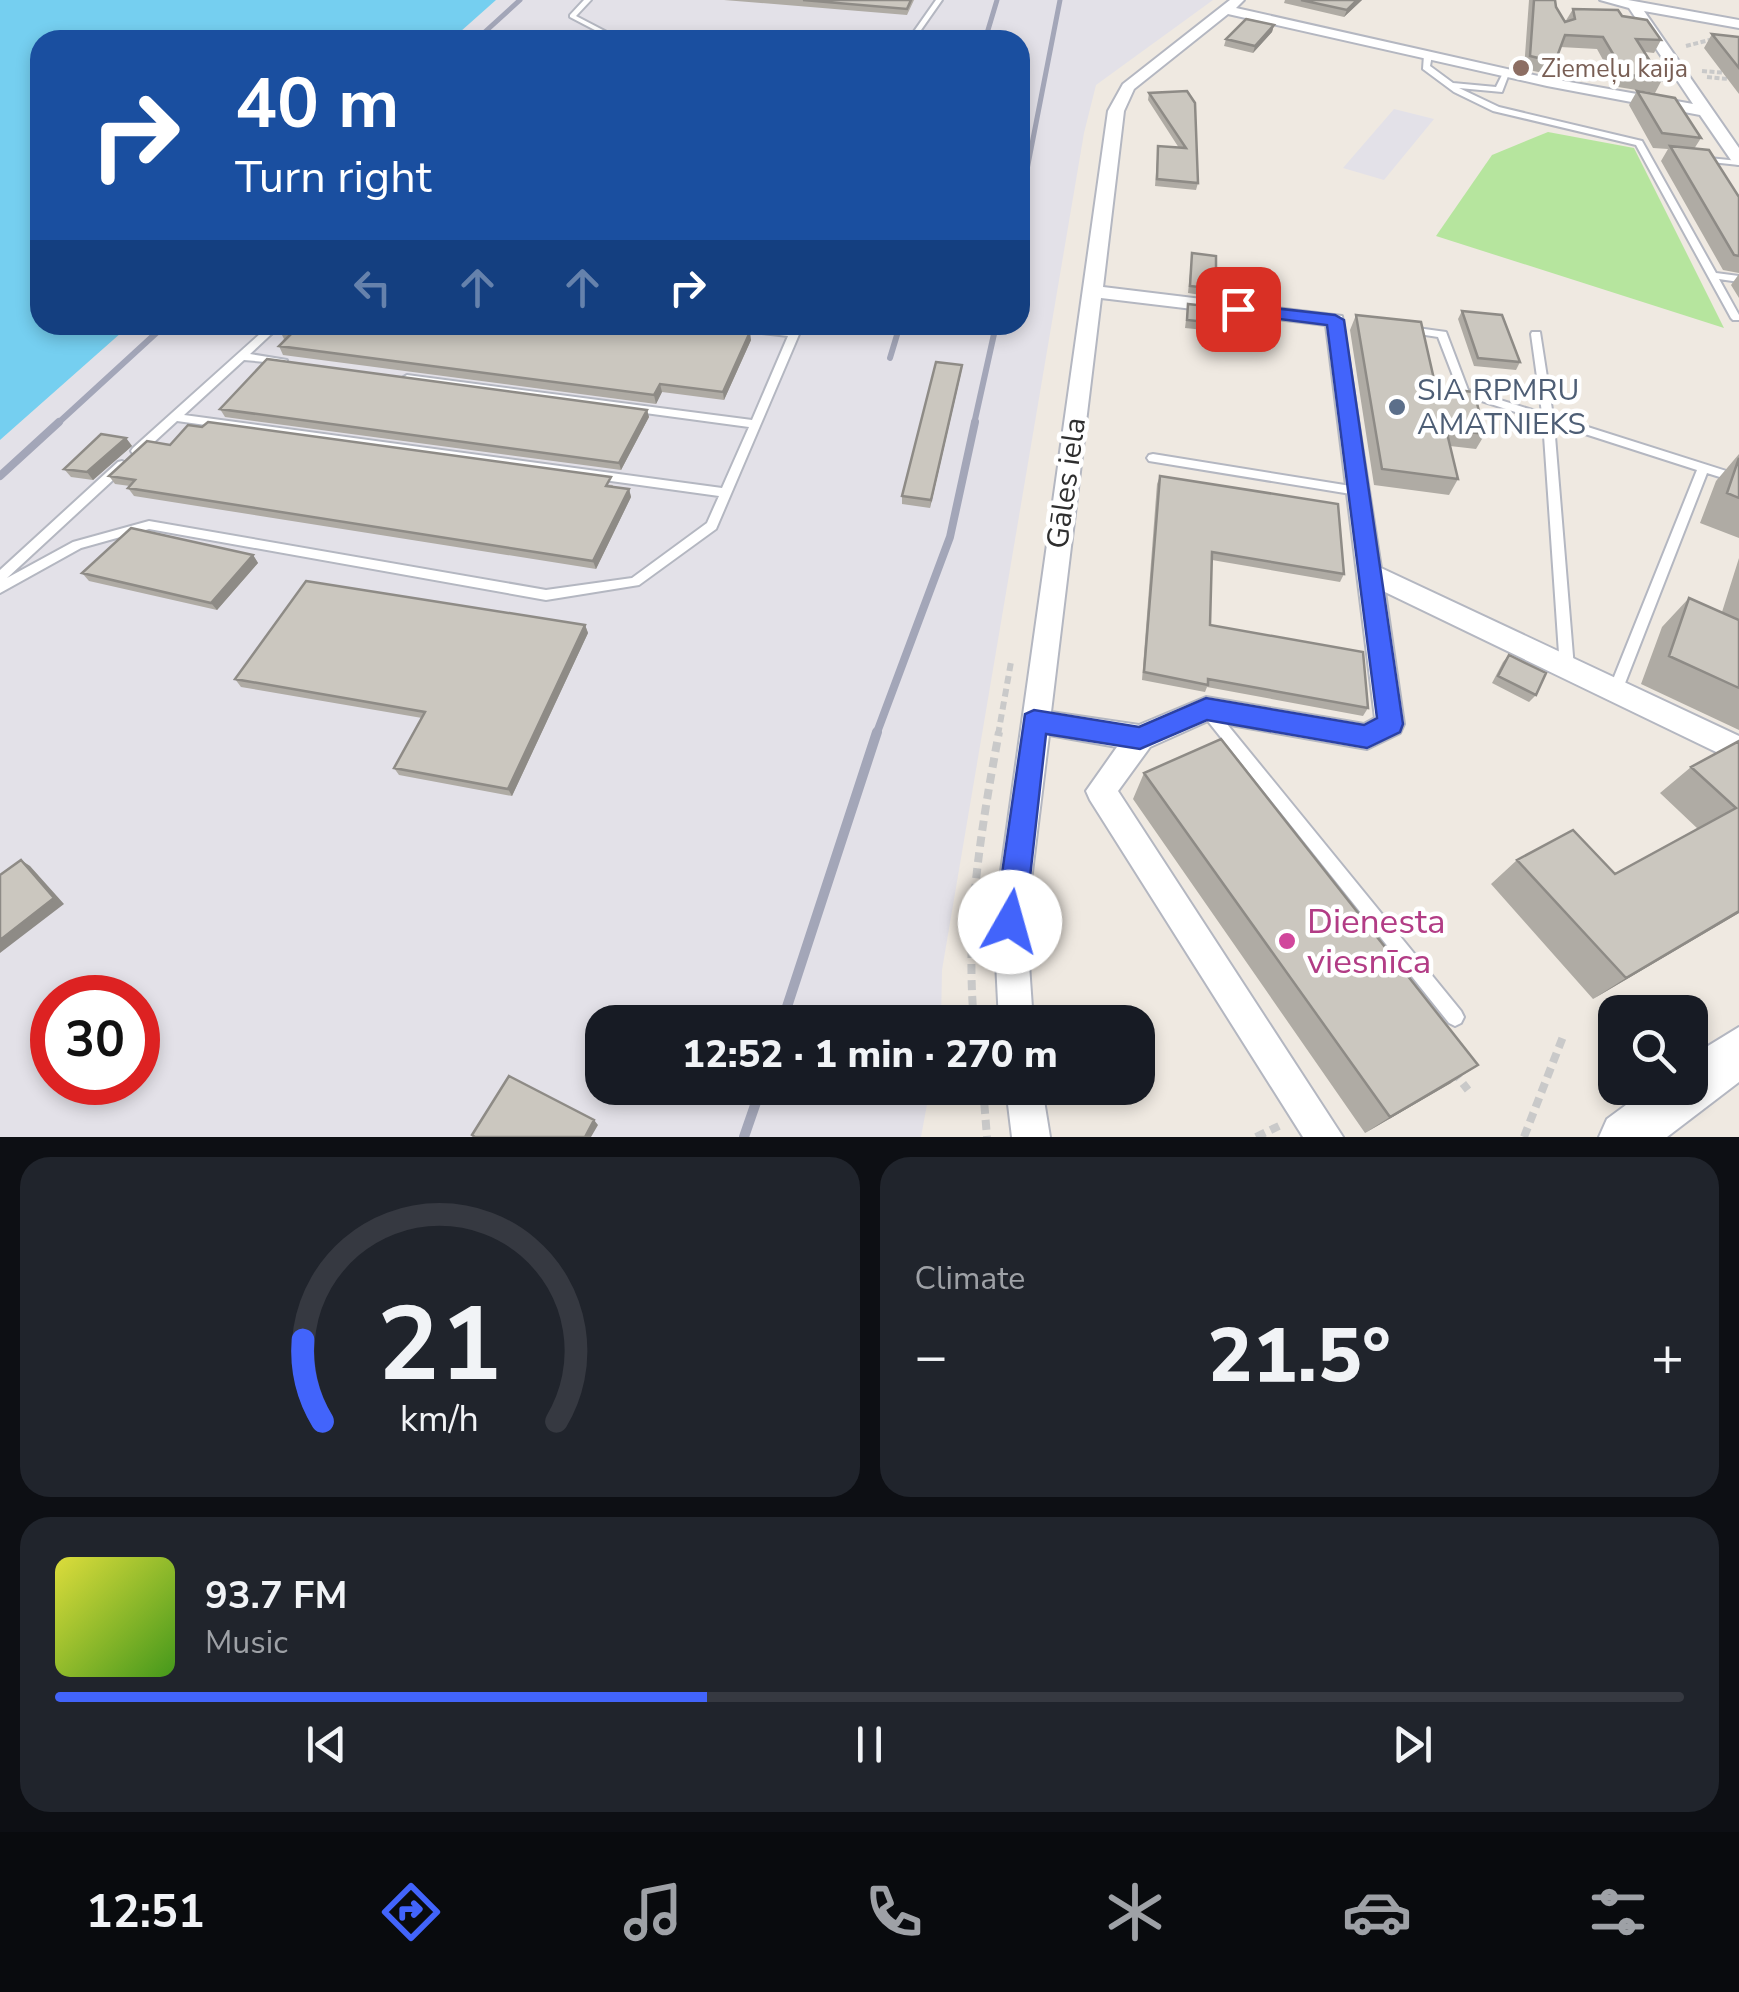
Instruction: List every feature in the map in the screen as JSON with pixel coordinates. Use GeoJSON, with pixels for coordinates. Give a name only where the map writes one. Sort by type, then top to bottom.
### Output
{"type":"FeatureCollection","features":[{"type":"Feature","properties":{"kind":"main road"},"geometry":{"type":"LineString","coordinates":[[1708,1075],[1739,1052]]}},
{"type":"Feature","properties":{"kind":"main road"},"geometry":{"type":"LineString","coordinates":[[1625,1137],[1667,1105]]}},
{"type":"Feature","properties":{"kind":"street"},"geometry":{"type":"LineString","coordinates":[[1606,0],[1637,15],[1666,51],[1739,161]]}},
{"type":"Feature","properties":{"kind":"street"},"geometry":{"type":"LineString","coordinates":[[1232,5],[1507,73],[1706,111]]}},
{"type":"Feature","properties":{"kind":"street","name":"Gāles iela"},"geometry":{"type":"LineString","coordinates":[[1015,1005],[1010,922],[1116,111],[1128,87],[1232,5]]}},
{"type":"Feature","properties":{"kind":"street"},"geometry":{"type":"LineString","coordinates":[[1637,15],[1688,8],[1739,24]]}},
{"type":"Feature","properties":{"kind":"street"},"geometry":{"type":"LineString","coordinates":[[1092,291],[1341,321],[1357,491],[1390,724],[1367,737],[1206,709],[1140,738],[1100,791],[1324,1137]]}},
{"type":"Feature","properties":{"kind":"street"},"geometry":{"type":"LineString","coordinates":[[1369,573],[1739,750]]}},
{"type":"Feature","properties":{"kind":"street"},"geometry":{"type":"LineString","coordinates":[[1034,721],[1140,738]]}},
{"type":"Feature","properties":{"kind":"street"},"geometry":{"type":"LineString","coordinates":[[1026,1105],[1030,1137]]}},
{"type":"Feature","properties":{"kind":"lane"},"geometry":{"type":"LineString","coordinates":[[588,0],[572,16],[599,30]]}},
{"type":"Feature","properties":{"kind":"lane"},"geometry":{"type":"LineString","coordinates":[[917,30],[938,0]]}},
{"type":"Feature","properties":{"kind":"lane"},"geometry":{"type":"LineString","coordinates":[[1428,55],[1426,67],[1448,84],[1496,109],[1639,143],[1648,153],[1736,318]]}},
{"type":"Feature","properties":{"kind":"lane"},"geometry":{"type":"LineString","coordinates":[[1448,84],[1499,90],[1507,73]]}},
{"type":"Feature","properties":{"kind":"lane"},"geometry":{"type":"LineString","coordinates":[[1648,153],[1664,155]]}},
{"type":"Feature","properties":{"kind":"lane"},"geometry":{"type":"LineString","coordinates":[[1698,159],[1739,161]]}},
{"type":"Feature","properties":{"kind":"lane"},"geometry":{"type":"LineString","coordinates":[[1714,276],[1739,279]]}},
{"type":"Feature","properties":{"kind":"lane"},"geometry":{"type":"LineString","coordinates":[[1404,330],[1442,334],[1464,392],[1739,479]]}},
{"type":"Feature","properties":{"kind":"lane"},"geometry":{"type":"LineString","coordinates":[[1536,334],[1548,418],[1567,670]]}},
{"type":"Feature","properties":{"kind":"lane"},"geometry":{"type":"LineString","coordinates":[[0,577],[265,335]]}},
{"type":"Feature","properties":{"kind":"lane"},"geometry":{"type":"LineString","coordinates":[[0,588],[77,545],[150,526],[546,595],[635,582],[712,526],[794,335]]}},
{"type":"Feature","properties":{"kind":"lane"},"geometry":{"type":"LineString","coordinates":[[241,356],[301,364]]}},
{"type":"Feature","properties":{"kind":"lane"},"geometry":{"type":"LineString","coordinates":[[400,377],[756,424]]}},
{"type":"Feature","properties":{"kind":"lane"},"geometry":{"type":"LineString","coordinates":[[175,417],[726,493]]}},
{"type":"Feature","properties":{"kind":"lane"},"geometry":{"type":"LineString","coordinates":[[1153,458],[1357,491]]}},
{"type":"Feature","properties":{"kind":"lane"},"geometry":{"type":"LineString","coordinates":[[1614,692],[1704,466]]}},
{"type":"Feature","properties":{"kind":"lane"},"geometry":{"type":"LineString","coordinates":[[1206,709],[1456,1017]]}},
{"type":"Feature","properties":{"kind":"path"},"geometry":{"type":"LineString","coordinates":[[1666,51],[1716,38]]}},
{"type":"Feature","properties":{"kind":"path"},"geometry":{"type":"LineString","coordinates":[[1702,71],[1739,77]]}},
{"type":"Feature","properties":{"kind":"path"},"geometry":{"type":"LineString","coordinates":[[1707,77],[1739,77]]}},
{"type":"Feature","properties":{"kind":"path"},"geometry":{"type":"LineString","coordinates":[[1456,1017],[1438,1052],[1468,1090]]}},
{"type":"Feature","properties":{"kind":"path"},"geometry":{"type":"LineString","coordinates":[[1524,1137],[1564,1034]]}},
{"type":"Feature","properties":{"kind":"path"},"geometry":{"type":"LineString","coordinates":[[984,1105],[986,1137]]}},
{"type":"Feature","properties":{"kind":"shaded area"},"geometry":{"type":"Polygon","coordinates":[[[496,0],[1213,0],[1096,85],[1084,133],[942,970],[941,1005],[585,1005],[585,1105],[927,1105],[921,1137],[0,1137],[0,440],[119,335],[1030,335],[1030,30],[462,30],[496,0]]]}},
{"type":"Feature","properties":{"kind":"shaded area"},"geometry":{"type":"Polygon","coordinates":[[[1394,109],[1434,119],[1384,180],[1343,168],[1394,109]]]}},
{"type":"Feature","properties":{"kind":"green space"},"geometry":{"type":"Polygon","coordinates":[[[1548,132],[1634,148],[1724,328],[1436,236],[1492,155],[1548,132]]]}},
{"type":"Feature","properties":{"kind":"water"},"geometry":{"type":"Polygon","coordinates":[[[0,0],[496,0],[462,30],[30,30],[30,335],[119,335],[0,440],[0,0]]]}},
{"type":"Feature","properties":{"kind":"building"},"geometry":{"type":"Polygon","coordinates":[[[803,0],[911,0],[907,9],[803,0]]]}},
{"type":"Feature","properties":{"kind":"building"},"geometry":{"type":"Polygon","coordinates":[[[1301,0],[1357,0],[1347,10],[1301,0]]]}},
{"type":"Feature","properties":{"kind":"building"},"geometry":{"type":"Polygon","coordinates":[[[1534,0],[1555,0],[1565,22],[1575,19],[1573,9],[1618,10],[1622,16],[1647,20],[1661,40],[1636,39],[1662,80],[1625,74],[1603,37],[1565,35],[1555,62],[1530,56],[1534,0]]]}},
{"type":"Feature","properties":{"kind":"building"},"geometry":{"type":"Polygon","coordinates":[[[1246,19],[1274,25],[1255,46],[1226,39],[1246,19]]]}},
{"type":"Feature","properties":{"kind":"building"},"geometry":{"type":"Polygon","coordinates":[[[1712,34],[1739,37],[1739,68],[1712,34]]]}},
{"type":"Feature","properties":{"kind":"building"},"geometry":{"type":"Polygon","coordinates":[[[1187,91],[1195,103],[1198,183],[1157,179],[1158,146],[1186,148],[1149,93],[1187,91]]]}},
{"type":"Feature","properties":{"kind":"building"},"geometry":{"type":"Polygon","coordinates":[[[1637,91],[1675,98],[1701,138],[1662,133],[1637,91]]]}},
{"type":"Feature","properties":{"kind":"building"},"geometry":{"type":"Polygon","coordinates":[[[1670,146],[1709,150],[1739,197],[1739,256],[1734,255],[1670,146]]]}},
{"type":"Feature","properties":{"kind":"building"},"geometry":{"type":"Polygon","coordinates":[[[1192,253],[1216,256],[1216,289],[1190,286],[1192,253]]]}},
{"type":"Feature","properties":{"kind":"building"},"geometry":{"type":"Polygon","coordinates":[[[1188,304],[1216,307],[1216,323],[1187,320],[1188,304]]]}},
{"type":"Feature","properties":{"kind":"building"},"geometry":{"type":"Polygon","coordinates":[[[1462,311],[1502,315],[1520,362],[1478,358],[1462,311]]]}},
{"type":"Feature","properties":{"kind":"building"},"geometry":{"type":"Polygon","coordinates":[[[1356,315],[1421,322],[1436,388],[1474,392],[1485,434],[1446,429],[1458,479],[1382,469],[1356,315]]]}},
{"type":"Feature","properties":{"kind":"building"},"geometry":{"type":"Polygon","coordinates":[[[290,335],[749,335],[723,392],[660,384],[654,395],[279,346],[290,335]]]}},
{"type":"Feature","properties":{"kind":"building"},"geometry":{"type":"Polygon","coordinates":[[[267,359],[647,410],[619,463],[220,409],[267,359]]]}},
{"type":"Feature","properties":{"kind":"building"},"geometry":{"type":"Polygon","coordinates":[[[936,362],[962,365],[931,500],[902,496],[936,362]]]}},
{"type":"Feature","properties":{"kind":"building"},"geometry":{"type":"Polygon","coordinates":[[[208,422],[611,477],[606,486],[629,489],[593,561],[128,488],[135,480],[109,476],[147,441],[170,445],[188,425],[202,427],[208,422]]]}},
{"type":"Feature","properties":{"kind":"building"},"geometry":{"type":"Polygon","coordinates":[[[101,434],[126,438],[87,472],[64,469],[101,434]]]}},
{"type":"Feature","properties":{"kind":"building"},"geometry":{"type":"Polygon","coordinates":[[[1739,458],[1739,498],[1727,493],[1739,458]]]}},
{"type":"Feature","properties":{"kind":"building"},"geometry":{"type":"Polygon","coordinates":[[[1160,476],[1338,504],[1344,574],[1212,552],[1210,625],[1363,652],[1368,708],[1208,679],[1208,685],[1144,672],[1160,476]]]}},
{"type":"Feature","properties":{"kind":"building"},"geometry":{"type":"Polygon","coordinates":[[[131,528],[253,555],[211,603],[82,573],[131,528]]]}},
{"type":"Feature","properties":{"kind":"building"},"geometry":{"type":"Polygon","coordinates":[[[306,581],[585,625],[508,789],[394,768],[425,712],[235,679],[306,581]]]}},
{"type":"Feature","properties":{"kind":"building"},"geometry":{"type":"Polygon","coordinates":[[[1689,598],[1739,620],[1739,688],[1669,656],[1689,598]]]}},
{"type":"Feature","properties":{"kind":"building"},"geometry":{"type":"Polygon","coordinates":[[[1509,655],[1546,673],[1536,695],[1498,676],[1509,655]]]}},
{"type":"Feature","properties":{"kind":"building","name":"Dienesta viesnīca"},"geometry":{"type":"Polygon","coordinates":[[[1221,739],[1478,1065],[1390,1117],[1144,773],[1221,739]]]}},
{"type":"Feature","properties":{"kind":"building"},"geometry":{"type":"Polygon","coordinates":[[[1739,741],[1739,911],[1626,978],[1517,860],[1573,830],[1615,874],[1736,808],[1691,767],[1739,741]]]}},
{"type":"Feature","properties":{"kind":"building"},"geometry":{"type":"Polygon","coordinates":[[[21,860],[54,898],[0,940],[0,875],[21,860]]]}},
{"type":"Feature","properties":{"kind":"building"},"geometry":{"type":"Polygon","coordinates":[[[509,1076],[594,1120],[585,1137],[472,1135],[509,1076]]]}},
{"type":"Feature","properties":{"kind":"railway"},"geometry":{"type":"LineString","coordinates":[[487,30],[520,0]]}},
{"type":"Feature","properties":{"kind":"railway"},"geometry":{"type":"LineString","coordinates":[[988,30],[997,0]]}},
{"type":"Feature","properties":{"kind":"railway"},"geometry":{"type":"LineString","coordinates":[[1030,154],[1060,0]]}},
{"type":"Feature","properties":{"kind":"railway"},"geometry":{"type":"LineString","coordinates":[[57,424],[154,335]]}},
{"type":"Feature","properties":{"kind":"railway"},"geometry":{"type":"LineString","coordinates":[[890,358],[897,335]]}},
{"type":"Feature","properties":{"kind":"railway"},"geometry":{"type":"LineString","coordinates":[[974,424],[994,335]]}},
{"type":"Feature","properties":{"kind":"railway"},"geometry":{"type":"LineString","coordinates":[[0,476],[59,422]]}},
{"type":"Feature","properties":{"kind":"railway"},"geometry":{"type":"LineString","coordinates":[[876,735],[950,537],[975,422]]}},
{"type":"Feature","properties":{"kind":"railway"},"geometry":{"type":"LineString","coordinates":[[788,1005],[876,735]]}},
{"type":"Feature","properties":{"kind":"railway"},"geometry":{"type":"LineString","coordinates":[[744,1137],[755,1105]]}},
{"type":"Feature","properties":{"kind":"place","name":"Ziemeļu kaija"},"geometry":{"type":"Point","coordinates":[1521,68]}},
{"type":"Feature","properties":{"kind":"place","name":"SIA RPMRU AMATNIEKS"},"geometry":{"type":"Point","coordinates":[1397,407]}},
{"type":"Feature","properties":{"kind":"place","name":"Dienesta viesnīca"},"geometry":{"type":"Point","coordinates":[1287,941]}},
{"type":"Feature","properties":{"kind":"route"},"geometry":{"type":"LineString","coordinates":[[1010,922],[1034,721],[1140,738],[1206,709],[1367,737],[1390,724],[1335,320],[1238,309]]}}]}
